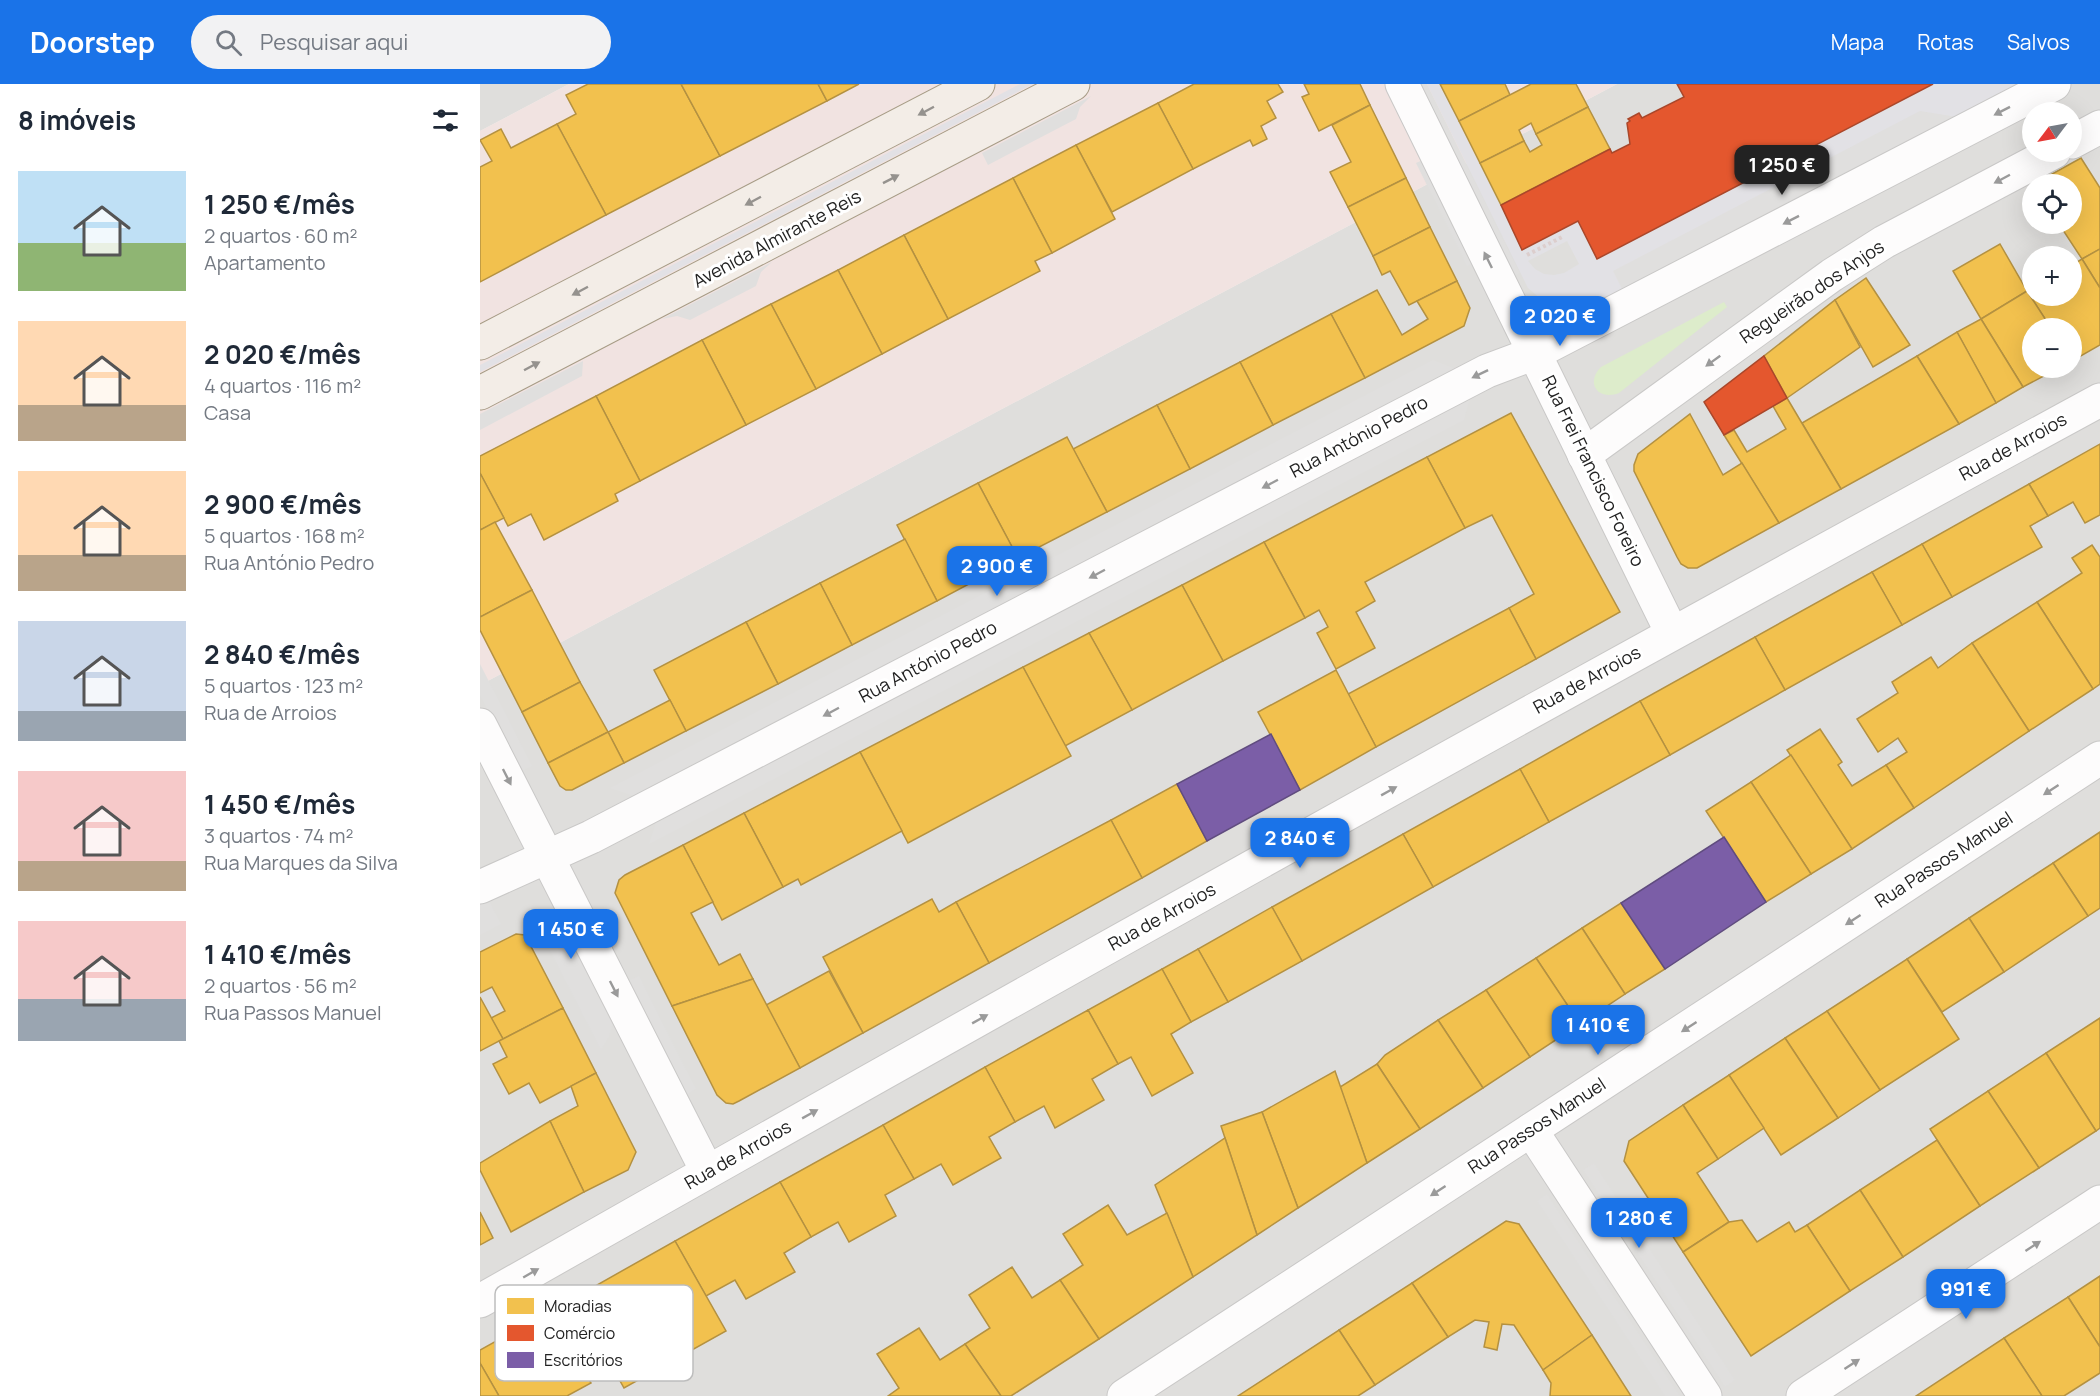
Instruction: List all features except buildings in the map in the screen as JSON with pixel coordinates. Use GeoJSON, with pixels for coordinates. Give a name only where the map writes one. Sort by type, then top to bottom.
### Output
{"type":"FeatureCollection","features":[{"type":"Feature","properties":{"kind":"main road"},"geometry":{"type":"LineString","coordinates":[[480,343],[978,84]]}},
{"type":"Feature","properties":{"kind":"main road","name":"Avenida Almirante Reis"},"geometry":{"type":"LineString","coordinates":[[480,393],[1074,84]]}},
{"type":"Feature","properties":{"kind":"street","name":"Rua Frei Francisco Foreiro"},"geometry":{"type":"LineString","coordinates":[[1402,84],[1672,633]]}},
{"type":"Feature","properties":{"kind":"street","name":"Rua António Pedro"},"geometry":{"type":"LineString","coordinates":[[480,887],[591,837],[1487,371],[1535,353],[2054,84]]}},
{"type":"Feature","properties":{"kind":"street"},"geometry":{"type":"LineString","coordinates":[[2082,137],[2100,127]]}},
{"type":"Feature","properties":{"kind":"street","name":"Regueirão dos Anjos"},"geometry":{"type":"LineString","coordinates":[[1584,455],[1832,275],[1884,242],[2035,162]]}},
{"type":"Feature","properties":{"kind":"street","name":"Rua de Arroios"},"geometry":{"type":"LineString","coordinates":[[510,1285],[707,1172],[1672,633],[2100,400]]}},
{"type":"Feature","properties":{"kind":"street"},"geometry":{"type":"LineString","coordinates":[[480,725],[707,1172]]}},
{"type":"Feature","properties":{"kind":"street","name":"Rua Passos Manuel"},"geometry":{"type":"LineString","coordinates":[[1124,1396],[2100,758]]}},
{"type":"Feature","properties":{"kind":"street"},"geometry":{"type":"LineString","coordinates":[[1531,1130],[1705,1396]]}},
{"type":"Feature","properties":{"kind":"street"},"geometry":{"type":"LineString","coordinates":[[1803,1396],[2100,1202]]}},
{"type":"Feature","properties":{"kind":"street","name":"Rua de Arroios"},"geometry":{"type":"LineString","coordinates":[[480,1302],[495,1293]]}},
{"type":"Feature","properties":{"kind":"path"},"geometry":{"type":"LineString","coordinates":[[1526,256],[1564,236]]}},
{"type":"Feature","properties":{"kind":"shaded area"},"geometry":{"type":"Polygon","coordinates":[[[480,84],[569,84],[480,131],[480,84]]]}},
{"type":"Feature","properties":{"kind":"shaded area"},"geometry":{"type":"Polygon","coordinates":[[[569,84],[1617,84],[480,685],[480,131],[569,84]]]}},
{"type":"Feature","properties":{"kind":"shaded area"},"geometry":{"type":"Polygon","coordinates":[[[1020,84],[1033,84],[480,372],[480,365],[1020,84]]]}},
{"type":"Feature","properties":{"kind":"shaded area"},"geometry":{"type":"Polygon","coordinates":[[[1413,84],[1427,84],[1520,273],[1509,278],[1413,84]]]}},
{"type":"Feature","properties":{"kind":"shaded area"},"geometry":{"type":"Polygon","coordinates":[[[1427,84],[1440,84],[1522,250],[1578,221],[1597,258],[1933,84],[2027,84],[1963,118],[1920,111],[1613,271],[1624,293],[1590,309],[1573,311],[1556,307],[1541,299],[1528,288],[1427,84]],[[1567,241],[1528,261],[1544,274],[1554,275],[1564,273],[1579,264],[1567,241]]]}},
{"type":"Feature","properties":{"kind":"shaded area"},"geometry":{"type":"Polygon","coordinates":[[[1617,84],[2100,84],[2100,1396],[480,1396],[480,685],[1617,84]]]}},
{"type":"Feature","properties":{"kind":"shaded area"},"geometry":{"type":"Polygon","coordinates":[[[1091,96],[1080,107],[1076,119],[988,165],[982,153],[1091,96]]]}},
{"type":"Feature","properties":{"kind":"shaded area"},"geometry":{"type":"Polygon","coordinates":[[[1920,111],[1963,118],[1624,293],[1612,271],[1920,111]]]}},
{"type":"Feature","properties":{"kind":"shaded area"},"geometry":{"type":"Polygon","coordinates":[[[1427,158],[1478,261],[1467,266],[1416,163],[1427,158]]]}},
{"type":"Feature","properties":{"kind":"shaded area"},"geometry":{"type":"Polygon","coordinates":[[[772,262],[761,272],[756,286],[690,320],[677,316],[662,319],[772,262]]]}},
{"type":"Feature","properties":{"kind":"shaded area"},"geometry":{"type":"Polygon","coordinates":[[[1433,360],[1463,372],[643,799],[610,788],[1433,360]]]}},
{"type":"Feature","properties":{"kind":"shaded area"},"geometry":{"type":"Polygon","coordinates":[[[583,361],[582,376],[480,430],[480,414],[583,361]]]}},
{"type":"Feature","properties":{"kind":"shaded area"},"geometry":{"type":"Polygon","coordinates":[[[1472,390],[1464,420],[649,844],[659,814],[1472,390]]]}},
{"type":"Feature","properties":{"kind":"shaded area"},"geometry":{"type":"Polygon","coordinates":[[[480,664],[532,766],[519,772],[480,695],[480,664]]]}},
{"type":"Feature","properties":{"kind":"shaded area"},"geometry":{"type":"Polygon","coordinates":[[[488,899],[501,924],[480,935],[480,903],[488,899]]]}},
{"type":"Feature","properties":{"kind":"shaded area"},"geometry":{"type":"Polygon","coordinates":[[[569,931],[614,1020],[609,1037],[601,1050],[546,943],[569,931]]]}},
{"type":"Feature","properties":{"kind":"shaded area"},"geometry":{"type":"Polygon","coordinates":[[[639,976],[696,1089],[686,1095],[628,981],[639,976]]]}},
{"type":"Feature","properties":{"kind":"shaded area"},"geometry":{"type":"Polygon","coordinates":[[[1594,1163],[1735,1380],[1725,1387],[1583,1170],[1594,1163]]]}},
{"type":"Feature","properties":{"kind":"shaded area"},"geometry":{"type":"Polygon","coordinates":[[[1547,1194],[1680,1396],[1665,1396],[1537,1201],[1547,1194]]]}},
{"type":"Feature","properties":{"kind":"green space"},"geometry":{"type":"Polygon","coordinates":[[[1724,302],[1727,307],[1619,393],[1605,395],[1596,389],[1594,379],[1601,367],[1724,302]]]}}]}
